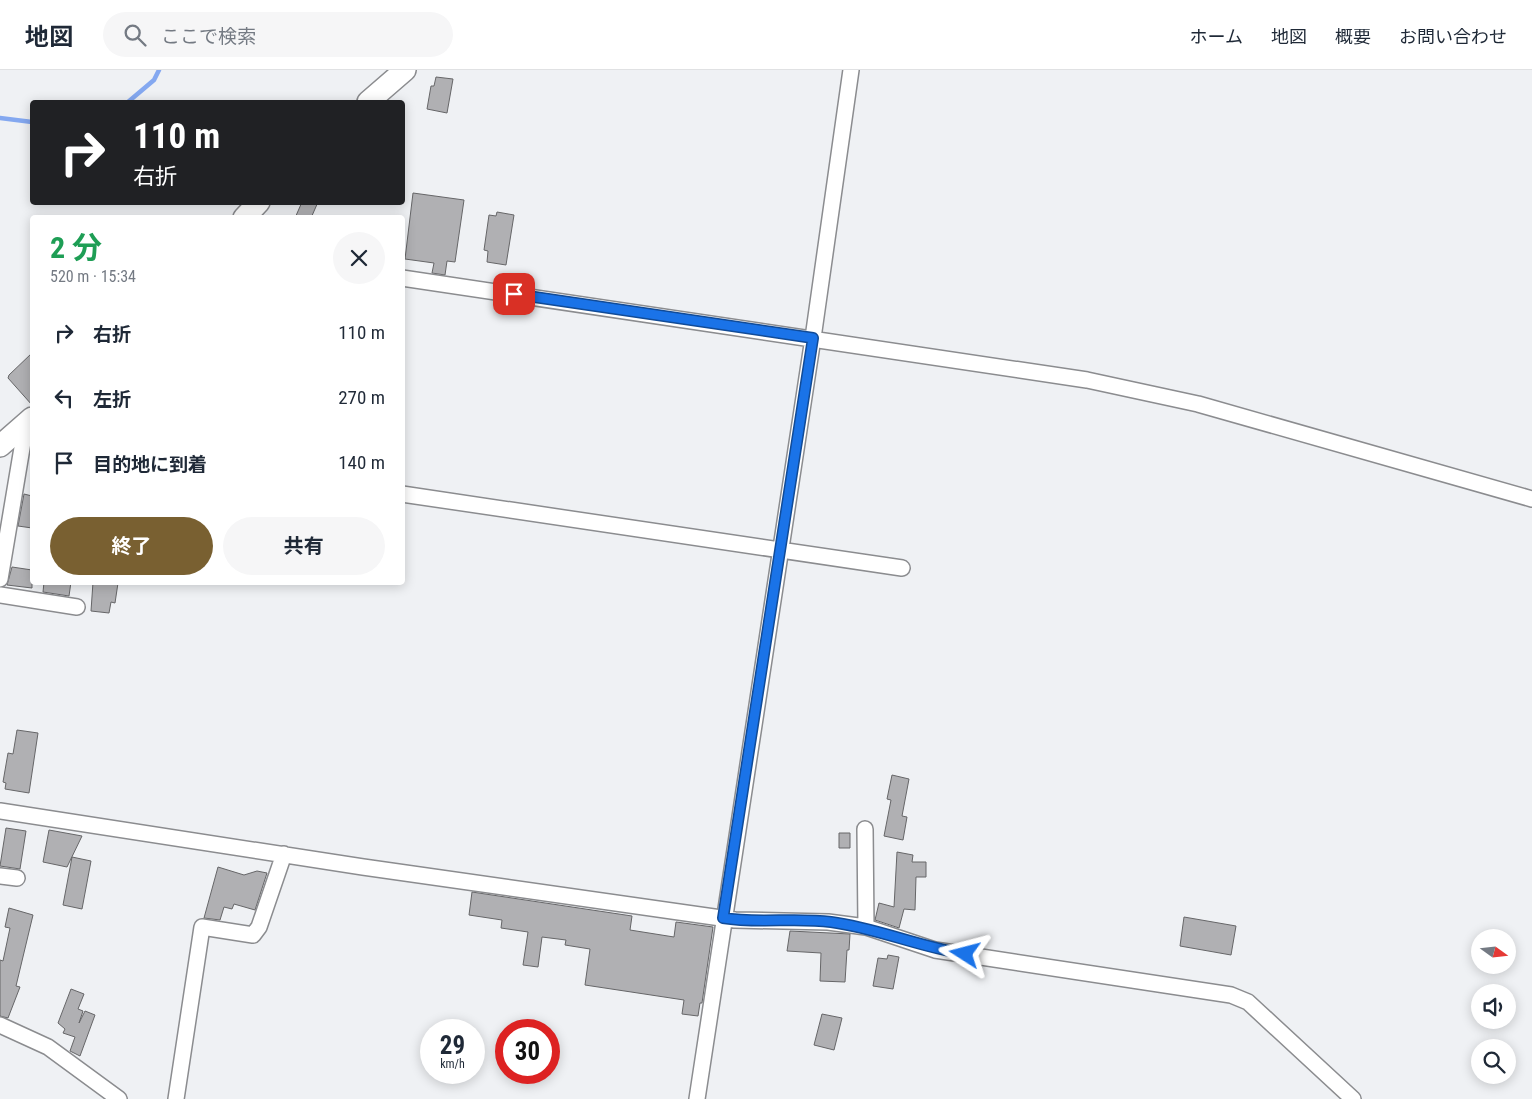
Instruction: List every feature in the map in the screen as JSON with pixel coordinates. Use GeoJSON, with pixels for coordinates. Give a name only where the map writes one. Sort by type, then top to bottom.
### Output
{"type":"FeatureCollection","features":[{"type":"Feature","properties":{"kind":"street"},"geometry":{"type":"LineString","coordinates":[[370,100],[405,70]]}},
{"type":"Feature","properties":{"kind":"street"},"geometry":{"type":"LineString","coordinates":[[697,1099],[723,918],[813,338],[851,70]]}},
{"type":"Feature","properties":{"kind":"street"},"geometry":{"type":"LineString","coordinates":[[247,215],[256,205]]}},
{"type":"Feature","properties":{"kind":"street"},"geometry":{"type":"LineString","coordinates":[[405,278],[1087,380],[1198,404],[1532,499]]}},
{"type":"Feature","properties":{"kind":"street"},"geometry":{"type":"LineString","coordinates":[[0,446],[27,431]]}},
{"type":"Feature","properties":{"kind":"street"},"geometry":{"type":"LineString","coordinates":[[0,579],[27,431]]}},
{"type":"Feature","properties":{"kind":"street"},"geometry":{"type":"LineString","coordinates":[[405,494],[902,568]]}},
{"type":"Feature","properties":{"kind":"street"},"geometry":{"type":"LineString","coordinates":[[0,595],[77,607]]}},
{"type":"Feature","properties":{"kind":"street"},"geometry":{"type":"LineString","coordinates":[[0,812],[723,918],[786,922],[828,922],[866,927],[935,950],[1231,995],[1248,1002],[1354,1099]]}},
{"type":"Feature","properties":{"kind":"street"},"geometry":{"type":"LineString","coordinates":[[865,828],[866,927]]}},
{"type":"Feature","properties":{"kind":"street"},"geometry":{"type":"LineString","coordinates":[[176,1099],[202,927],[253,935],[259,927],[284,854]]}},
{"type":"Feature","properties":{"kind":"street"},"geometry":{"type":"LineString","coordinates":[[0,876],[17,878]]}},
{"type":"Feature","properties":{"kind":"street"},"geometry":{"type":"LineString","coordinates":[[0,1025],[48,1047],[119,1099]]}},
{"type":"Feature","properties":{"kind":"building"},"geometry":{"type":"Polygon","coordinates":[[[436,77],[453,79],[447,113],[427,109],[431,86],[434,86],[436,77]]]}},
{"type":"Feature","properties":{"kind":"building"},"geometry":{"type":"Polygon","coordinates":[[[413,193],[464,200],[455,262],[447,261],[445,275],[432,273],[434,263],[405,259],[413,193]]]}},
{"type":"Feature","properties":{"kind":"building"},"geometry":{"type":"Polygon","coordinates":[[[301,205],[317,205],[312,215],[296,215],[301,205]]]}},
{"type":"Feature","properties":{"kind":"building"},"geometry":{"type":"Polygon","coordinates":[[[497,212],[514,215],[506,265],[487,262],[488,251],[484,250],[489,215],[496,216],[497,212]]]}},
{"type":"Feature","properties":{"kind":"building"},"geometry":{"type":"Polygon","coordinates":[[[30,355],[30,403],[8,378],[30,355]]]}},
{"type":"Feature","properties":{"kind":"building"},"geometry":{"type":"Polygon","coordinates":[[[24,494],[30,496],[30,528],[18,526],[24,494]]]}},
{"type":"Feature","properties":{"kind":"building"},"geometry":{"type":"Polygon","coordinates":[[[12,567],[30,570],[30,585],[32,585],[32,588],[7,585],[12,567]]]}},
{"type":"Feature","properties":{"kind":"building"},"geometry":{"type":"Polygon","coordinates":[[[44,585],[71,585],[69,596],[43,592],[44,585]]]}},
{"type":"Feature","properties":{"kind":"building"},"geometry":{"type":"Polygon","coordinates":[[[93,585],[118,585],[115,603],[111,602],[109,613],[91,611],[93,585]]]}},
{"type":"Feature","properties":{"kind":"building"},"geometry":{"type":"Polygon","coordinates":[[[17,730],[38,733],[29,793],[5,789],[6,783],[3,782],[8,753],[13,754],[17,730]]]}},
{"type":"Feature","properties":{"kind":"building"},"geometry":{"type":"Polygon","coordinates":[[[892,775],[909,779],[902,816],[907,817],[903,840],[884,836],[891,800],[887,799],[892,775]]]}},
{"type":"Feature","properties":{"kind":"building"},"geometry":{"type":"Polygon","coordinates":[[[6,828],[26,831],[20,869],[0,866],[6,828]]]}},
{"type":"Feature","properties":{"kind":"building"},"geometry":{"type":"Polygon","coordinates":[[[49,830],[82,836],[67,867],[43,862],[49,830]]]}},
{"type":"Feature","properties":{"kind":"building"},"geometry":{"type":"Polygon","coordinates":[[[839,833],[850,833],[850,848],[839,848],[839,833]]]}},
{"type":"Feature","properties":{"kind":"building"},"geometry":{"type":"Polygon","coordinates":[[[897,852],[913,855],[912,862],[926,862],[926,877],[916,877],[915,910],[904,909],[899,928],[875,920],[879,903],[894,907],[897,852]]]}},
{"type":"Feature","properties":{"kind":"building"},"geometry":{"type":"Polygon","coordinates":[[[72,857],[91,861],[82,909],[63,905],[72,857]]]}},
{"type":"Feature","properties":{"kind":"building"},"geometry":{"type":"Polygon","coordinates":[[[218,867],[244,875],[257,871],[267,873],[255,910],[234,904],[232,909],[224,907],[220,920],[204,918],[218,867]]]}},
{"type":"Feature","properties":{"kind":"building"},"geometry":{"type":"Polygon","coordinates":[[[472,892],[632,916],[630,930],[674,937],[676,922],[713,927],[702,1003],[700,1003],[698,1016],[682,1014],[684,1000],[585,985],[590,949],[565,945],[566,940],[542,937],[538,967],[523,965],[528,932],[501,928],[502,920],[469,915],[472,892]]]}},
{"type":"Feature","properties":{"kind":"building"},"geometry":{"type":"Polygon","coordinates":[[[9,908],[33,915],[16,986],[20,987],[8,1018],[0,1016],[0,960],[3,961],[10,928],[5,927],[9,908]]]}},
{"type":"Feature","properties":{"kind":"building"},"geometry":{"type":"Polygon","coordinates":[[[1184,917],[1236,926],[1231,955],[1180,946],[1184,917]]]}},
{"type":"Feature","properties":{"kind":"building"},"geometry":{"type":"Polygon","coordinates":[[[790,931],[850,934],[845,982],[820,981],[821,953],[787,951],[790,931]]]}},
{"type":"Feature","properties":{"kind":"building"},"geometry":{"type":"Polygon","coordinates":[[[888,955],[899,957],[893,989],[873,986],[878,958],[887,959],[888,955]]]}},
{"type":"Feature","properties":{"kind":"building"},"geometry":{"type":"Polygon","coordinates":[[[71,989],[84,994],[78,1009],[83,1011],[79,1023],[85,1011],[95,1015],[80,1056],[70,1051],[75,1037],[63,1033],[65,1029],[58,1023],[71,989]]]}},
{"type":"Feature","properties":{"kind":"building"},"geometry":{"type":"Polygon","coordinates":[[[822,1014],[842,1018],[834,1050],[814,1045],[822,1014]]]}},
{"type":"Feature","properties":{"kind":"waterway"},"geometry":{"type":"LineString","coordinates":[[130,100],[154,80],[159,70]]}},
{"type":"Feature","properties":{"kind":"waterway"},"geometry":{"type":"LineString","coordinates":[[0,118],[30,122]]}},
{"type":"Feature","properties":{"kind":"route"},"geometry":{"type":"LineString","coordinates":[[514,294],[813,338],[723,918],[786,922],[828,922],[866,927],[935,950],[965,954]]}}]}
